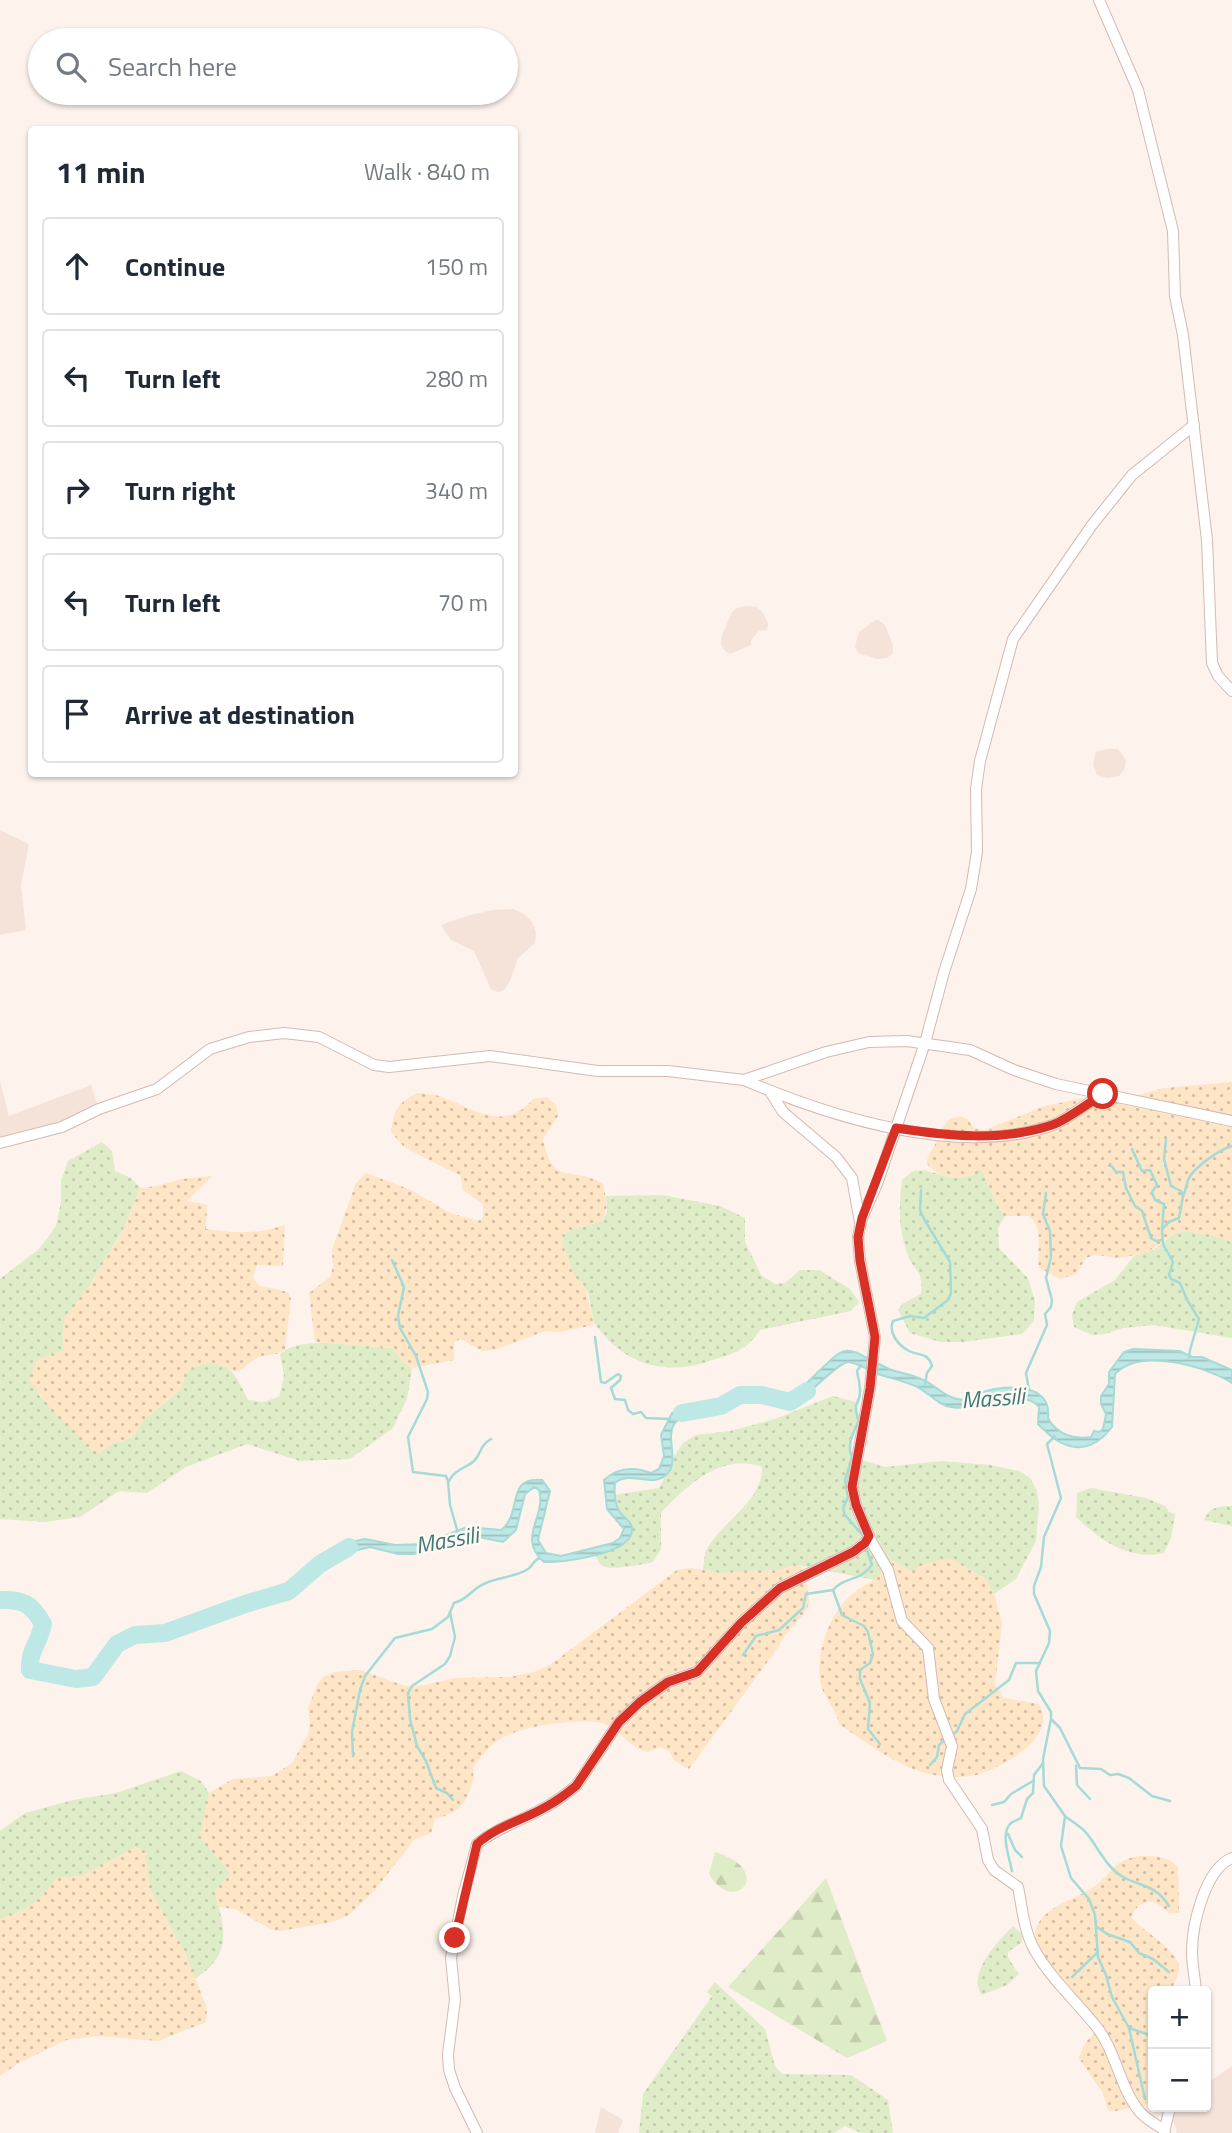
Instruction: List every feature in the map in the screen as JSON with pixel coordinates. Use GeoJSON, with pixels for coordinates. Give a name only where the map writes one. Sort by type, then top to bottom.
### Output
{"type":"FeatureCollection","features":[{"type":"Feature","properties":{"kind":"street"},"geometry":{"type":"LineString","coordinates":[[1099,0],[1138,90],[1173,231],[1175,296],[1183,335],[1208,540],[1212,663],[1218,676],[1232,691]]}},
{"type":"Feature","properties":{"kind":"street"},"geometry":{"type":"LineString","coordinates":[[1169,2112],[1164,2132],[1141,2114],[1133,2102],[1110,2048],[1096,2026],[1061,1989],[1034,1949],[1018,1887],[994,1870],[988,1860],[982,1829],[948,1780],[947,1770],[952,1746],[934,1699],[928,1648],[902,1621],[888,1570],[869,1536],[856,1505],[852,1487],[869,1399],[875,1337],[860,1261],[860,1226],[925,1043],[944,972],[971,890],[977,852],[976,789],[980,761],[1013,639],[1092,525],[1132,475],[1194,425]]}},
{"type":"Feature","properties":{"kind":"street"},"geometry":{"type":"LineString","coordinates":[[0,1143],[62,1127],[99,1109],[157,1090],[210,1049],[248,1037],[284,1033],[319,1037],[374,1065],[389,1067],[490,1056],[598,1070],[668,1071],[744,1080],[845,1117],[947,1136],[997,1135],[1055,1124],[1103,1094]]}},
{"type":"Feature","properties":{"kind":"street"},"geometry":{"type":"LineString","coordinates":[[744,1080],[826,1052],[869,1042],[925,1043],[970,1050],[1014,1070],[1056,1084],[1232,1121]]}},
{"type":"Feature","properties":{"kind":"street"},"geometry":{"type":"LineString","coordinates":[[770,1091],[783,1112],[836,1157],[852,1178],[860,1226]]}},
{"type":"Feature","properties":{"kind":"street"},"geometry":{"type":"LineString","coordinates":[[477,2133],[455,2088],[449,2070],[448,2054],[455,2000],[451,1958],[477,1844],[513,1821],[548,1806],[576,1786],[619,1722],[640,1702],[668,1682],[697,1672],[741,1623],[780,1588],[853,1552],[865,1543],[869,1536]]}},
{"type":"Feature","properties":{"kind":"street"},"geometry":{"type":"LineString","coordinates":[[1196,1986],[1192,1951],[1196,1918],[1206,1886],[1219,1865],[1232,1858]]}},
{"type":"Feature","properties":{"kind":"shaded area"},"geometry":{"type":"Polygon","coordinates":[[[746,606],[757,607],[764,614],[767,630],[759,631],[751,640],[751,645],[730,654],[721,645],[722,635],[732,612],[746,606]]]}},
{"type":"Feature","properties":{"kind":"shaded area"},"geometry":{"type":"Polygon","coordinates":[[[877,619],[885,625],[893,645],[893,653],[887,658],[877,659],[858,653],[855,646],[859,632],[877,619]]]}},
{"type":"Feature","properties":{"kind":"shaded area"},"geometry":{"type":"Polygon","coordinates":[[[1118,749],[1126,760],[1125,768],[1119,776],[1108,778],[1097,775],[1093,765],[1096,752],[1118,749]]]}},
{"type":"Feature","properties":{"kind":"shaded area"},"geometry":{"type":"Polygon","coordinates":[[[0,830],[29,844],[21,885],[26,930],[0,935],[0,830]]]}},
{"type":"Feature","properties":{"kind":"shaded area"},"geometry":{"type":"Polygon","coordinates":[[[513,909],[532,922],[536,933],[535,943],[518,958],[510,981],[504,990],[498,992],[491,989],[474,951],[451,940],[441,925],[470,915],[513,909]]]}},
{"type":"Feature","properties":{"kind":"shaded area"},"geometry":{"type":"Polygon","coordinates":[[[0,1081],[9,1116],[91,1085],[99,1109],[0,1143],[0,1081]]]}},
{"type":"Feature","properties":{"kind":"shaded area"},"geometry":{"type":"Polygon","coordinates":[[[1232,2066],[1232,2133],[1177,2133],[1171,2112],[1211,2112],[1211,2081],[1232,2066]]]}},
{"type":"Feature","properties":{"kind":"shaded area"},"geometry":{"type":"Polygon","coordinates":[[[601,2107],[623,2120],[618,2133],[595,2133],[601,2107]]]}},
{"type":"Feature","properties":{"kind":"green space"},"geometry":{"type":"Polygon","coordinates":[[[102,1142],[112,1151],[115,1171],[131,1178],[140,1188],[125,1226],[90,1285],[64,1319],[63,1351],[37,1360],[39,1395],[97,1454],[135,1434],[143,1421],[179,1391],[188,1370],[200,1365],[211,1362],[226,1367],[238,1380],[248,1400],[263,1402],[279,1397],[284,1376],[280,1354],[302,1344],[350,1344],[393,1348],[403,1362],[412,1368],[407,1399],[393,1428],[350,1459],[300,1461],[247,1444],[186,1467],[147,1493],[119,1491],[80,1517],[45,1522],[0,1519],[0,1279],[40,1248],[56,1226],[61,1202],[61,1181],[68,1161],[102,1142]]]}},
{"type":"Feature","properties":{"kind":"green space"},"geometry":{"type":"Polygon","coordinates":[[[924,1170],[950,1177],[982,1170],[1005,1216],[998,1228],[999,1248],[1028,1278],[1035,1301],[1034,1321],[1022,1334],[963,1342],[940,1342],[910,1333],[898,1310],[902,1304],[921,1294],[922,1286],[920,1275],[907,1253],[902,1234],[902,1180],[913,1171],[924,1170]]]}},
{"type":"Feature","properties":{"kind":"green space"},"geometry":{"type":"Polygon","coordinates":[[[662,1195],[720,1206],[745,1218],[745,1242],[761,1275],[775,1284],[785,1283],[800,1270],[819,1270],[850,1289],[859,1302],[851,1311],[760,1330],[749,1344],[736,1352],[690,1366],[660,1367],[632,1358],[619,1350],[597,1327],[587,1291],[569,1263],[562,1244],[563,1235],[572,1229],[602,1221],[607,1213],[606,1196],[662,1195]]]}},
{"type":"Feature","properties":{"kind":"green space"},"geometry":{"type":"Polygon","coordinates":[[[1187,1231],[1232,1242],[1232,1338],[1154,1325],[1092,1335],[1074,1327],[1072,1315],[1077,1302],[1115,1280],[1134,1256],[1153,1250],[1175,1233],[1187,1231]]]}},
{"type":"Feature","properties":{"kind":"green space"},"geometry":{"type":"Polygon","coordinates":[[[833,1396],[856,1402],[859,1420],[850,1443],[852,1457],[885,1467],[942,1461],[990,1465],[1019,1471],[1030,1478],[1037,1491],[1039,1506],[1036,1541],[1016,1579],[994,1594],[986,1579],[949,1558],[914,1572],[891,1560],[883,1574],[875,1580],[797,1565],[779,1570],[722,1573],[703,1570],[706,1551],[749,1501],[761,1479],[762,1467],[747,1464],[733,1464],[706,1474],[682,1492],[661,1513],[661,1549],[653,1562],[619,1568],[600,1564],[595,1555],[629,1539],[629,1520],[620,1513],[615,1495],[659,1488],[683,1443],[696,1435],[730,1431],[775,1419],[833,1396]]]}},
{"type":"Feature","properties":{"kind":"green space"},"geometry":{"type":"Polygon","coordinates":[[[1091,1488],[1146,1498],[1165,1506],[1169,1512],[1175,1514],[1171,1538],[1164,1553],[1139,1554],[1116,1547],[1076,1517],[1077,1493],[1091,1488]]]}},
{"type":"Feature","properties":{"kind":"green space"},"geometry":{"type":"Polygon","coordinates":[[[1232,1506],[1232,1526],[1204,1520],[1215,1508],[1232,1506]]]}},
{"type":"Feature","properties":{"kind":"green space"},"geometry":{"type":"Polygon","coordinates":[[[181,1771],[201,1781],[209,1793],[201,1837],[230,1873],[215,1892],[223,1930],[221,1951],[216,1960],[195,1979],[184,1951],[150,1891],[145,1852],[136,1847],[82,1876],[57,1878],[33,1904],[0,1919],[0,1831],[25,1813],[73,1800],[116,1793],[181,1771]]]}},
{"type":"Feature","properties":{"kind":"green space"},"geometry":{"type":"Polygon","coordinates":[[[715,1852],[734,1860],[744,1870],[747,1879],[738,1891],[729,1891],[719,1886],[709,1874],[715,1852]]]}},
{"type":"Feature","properties":{"kind":"green space"},"geometry":{"type":"Polygon","coordinates":[[[826,1878],[887,2041],[847,2058],[728,1987],[826,1878]]]}},
{"type":"Feature","properties":{"kind":"green space"},"geometry":{"type":"Polygon","coordinates":[[[1013,1926],[1023,1935],[1021,1943],[1008,1952],[1008,1958],[1019,1974],[1007,1985],[982,1995],[978,1987],[981,1968],[993,1948],[1013,1926]]]}},
{"type":"Feature","properties":{"kind":"green space"},"geometry":{"type":"Polygon","coordinates":[[[715,1982],[765,2029],[775,2066],[782,2074],[851,2075],[888,2100],[893,2133],[861,2133],[845,2126],[834,2133],[639,2133],[643,2094],[712,1996],[707,1992],[715,1982]]]}},
{"type":"Feature","properties":{"kind":"sand"},"geometry":{"type":"Polygon","coordinates":[[[1232,1082],[1232,1242],[1187,1231],[1175,1233],[1146,1253],[1119,1258],[1095,1255],[1086,1258],[1076,1274],[1060,1279],[1039,1268],[1038,1234],[1034,1221],[1029,1216],[1005,1216],[982,1170],[955,1178],[937,1172],[927,1164],[943,1127],[954,1117],[967,1119],[974,1128],[985,1130],[1045,1106],[1103,1094],[1139,1095],[1164,1088],[1232,1082]]]}},
{"type":"Feature","properties":{"kind":"sand"},"geometry":{"type":"Polygon","coordinates":[[[417,1093],[439,1096],[499,1117],[522,1109],[533,1099],[547,1097],[556,1105],[558,1116],[543,1139],[552,1164],[565,1173],[592,1178],[603,1184],[605,1194],[606,1208],[602,1221],[572,1229],[563,1235],[562,1244],[573,1272],[586,1290],[594,1325],[560,1332],[545,1331],[497,1349],[482,1351],[461,1339],[454,1342],[454,1360],[412,1368],[403,1362],[393,1348],[315,1342],[309,1293],[330,1277],[333,1267],[332,1250],[356,1183],[366,1173],[411,1190],[450,1213],[478,1221],[483,1218],[483,1204],[463,1190],[461,1176],[404,1147],[391,1132],[398,1108],[417,1093]]]}},
{"type":"Feature","properties":{"kind":"sand"},"geometry":{"type":"Polygon","coordinates":[[[212,1176],[187,1201],[207,1205],[206,1229],[246,1232],[285,1225],[283,1266],[257,1265],[253,1278],[260,1286],[288,1292],[291,1299],[285,1349],[259,1357],[235,1372],[212,1364],[188,1370],[179,1391],[143,1421],[135,1434],[114,1443],[97,1455],[49,1407],[29,1379],[37,1360],[63,1351],[64,1319],[90,1285],[125,1227],[140,1188],[212,1176]]]}},
{"type":"Feature","properties":{"kind":"sand"},"geometry":{"type":"Polygon","coordinates":[[[949,1558],[986,1579],[994,1594],[1002,1623],[995,1685],[1004,1698],[1039,1704],[1043,1716],[1035,1739],[1025,1749],[1000,1765],[965,1777],[939,1776],[908,1767],[839,1724],[823,1692],[819,1669],[826,1634],[837,1612],[851,1595],[877,1577],[890,1560],[914,1572],[919,1565],[949,1558]]]}},
{"type":"Feature","properties":{"kind":"sand"},"geometry":{"type":"Polygon","coordinates":[[[797,1565],[803,1568],[807,1587],[809,1602],[806,1610],[689,1769],[675,1761],[669,1751],[660,1747],[648,1752],[638,1748],[602,1723],[564,1722],[521,1730],[500,1739],[487,1750],[474,1767],[474,1778],[462,1805],[452,1813],[435,1819],[431,1833],[415,1839],[374,1891],[349,1915],[332,1922],[280,1931],[271,1929],[235,1909],[219,1907],[215,1892],[230,1873],[200,1837],[209,1793],[233,1779],[272,1776],[292,1763],[308,1735],[308,1708],[323,1677],[335,1672],[360,1670],[405,1686],[425,1685],[454,1678],[510,1677],[534,1672],[550,1665],[677,1570],[691,1568],[722,1573],[779,1570],[797,1565]]]}},
{"type":"Feature","properties":{"kind":"sand"},"geometry":{"type":"Polygon","coordinates":[[[136,1847],[145,1852],[151,1891],[184,1951],[207,2008],[206,2022],[158,2041],[98,2036],[66,2040],[19,2063],[0,2076],[0,1919],[32,1904],[56,1878],[82,1876],[136,1847]]]}},
{"type":"Feature","properties":{"kind":"sand"},"geometry":{"type":"Polygon","coordinates":[[[1156,1857],[1178,1867],[1179,1913],[1169,1913],[1149,1901],[1138,1906],[1131,1917],[1168,1949],[1178,1963],[1179,1970],[1173,1986],[1148,1986],[1148,2105],[1115,2111],[1108,2110],[1103,2093],[1079,2058],[1088,2040],[1102,2026],[1046,1958],[1035,1940],[1035,1933],[1041,1920],[1050,1911],[1092,1888],[1117,1865],[1130,1858],[1156,1857]]]}},
{"type":"Feature","properties":{"kind":"water"},"geometry":{"type":"Polygon","coordinates":[[[1133,1349],[1180,1351],[1192,1357],[1202,1357],[1232,1370],[1232,1383],[1206,1371],[1173,1362],[1156,1360],[1126,1366],[1115,1374],[1112,1427],[1095,1443],[1081,1447],[1058,1441],[1041,1427],[1038,1424],[1039,1407],[1032,1401],[1011,1399],[961,1408],[951,1407],[942,1404],[923,1390],[852,1362],[837,1368],[794,1406],[787,1404],[787,1398],[833,1358],[850,1351],[889,1369],[920,1378],[957,1399],[993,1389],[1015,1387],[1036,1392],[1043,1398],[1051,1424],[1072,1437],[1091,1437],[1094,1431],[1103,1429],[1106,1414],[1101,1404],[1101,1396],[1109,1384],[1109,1372],[1124,1352],[1133,1349]]]}},
{"type":"Feature","properties":{"kind":"water"},"geometry":{"type":"Polygon","coordinates":[[[706,1403],[709,1407],[682,1417],[675,1423],[671,1435],[672,1463],[666,1475],[654,1480],[627,1478],[615,1483],[618,1508],[632,1528],[630,1537],[610,1550],[581,1559],[544,1562],[536,1553],[533,1544],[532,1536],[540,1500],[539,1490],[534,1487],[525,1494],[516,1530],[503,1542],[474,1536],[428,1552],[398,1554],[370,1547],[349,1552],[331,1562],[326,1555],[351,1542],[365,1539],[395,1545],[424,1544],[467,1527],[501,1530],[508,1523],[519,1490],[531,1480],[542,1480],[550,1491],[538,1540],[546,1553],[561,1556],[613,1543],[620,1538],[624,1529],[607,1509],[604,1480],[615,1472],[626,1469],[651,1473],[659,1469],[664,1456],[661,1435],[672,1413],[706,1403]]]}},
{"type":"Feature","properties":{"kind":"waterway"},"geometry":{"type":"LineString","coordinates":[[1166,1139],[1164,1159],[1171,1186],[1181,1191],[1183,1196],[1179,1218],[1162,1229],[1163,1244],[1173,1262],[1169,1275],[1180,1283],[1199,1319],[1189,1358]]}},
{"type":"Feature","properties":{"kind":"waterway"},"geometry":{"type":"LineString","coordinates":[[1183,1196],[1188,1180],[1195,1170],[1214,1155],[1232,1146]]}},
{"type":"Feature","properties":{"kind":"waterway"},"geometry":{"type":"LineString","coordinates":[[1132,1149],[1142,1171],[1150,1170],[1157,1185],[1152,1192],[1155,1200],[1164,1204],[1162,1229]]}},
{"type":"Feature","properties":{"kind":"waterway"},"geometry":{"type":"LineString","coordinates":[[1110,1164],[1116,1172],[1123,1172],[1126,1188],[1135,1206],[1142,1211],[1151,1238],[1162,1240]]}},
{"type":"Feature","properties":{"kind":"waterway"},"geometry":{"type":"LineString","coordinates":[[921,1190],[920,1210],[950,1262],[951,1293],[948,1300],[924,1318],[910,1316],[893,1321],[892,1330],[901,1345],[909,1351],[926,1356],[930,1362],[932,1366],[927,1373],[925,1384]]}},
{"type":"Feature","properties":{"kind":"waterway"},"geometry":{"type":"LineString","coordinates":[[1029,1390],[1026,1373],[1047,1325],[1045,1314],[1051,1307],[1052,1300],[1046,1278],[1051,1257],[1050,1231],[1043,1214],[1046,1193]]}},
{"type":"Feature","properties":{"kind":"waterway"},"geometry":{"type":"LineString","coordinates":[[392,1260],[404,1287],[398,1316],[400,1328],[416,1356],[428,1392],[408,1437],[413,1472],[446,1476],[458,1533]]}},
{"type":"Feature","properties":{"kind":"waterway"},"geometry":{"type":"LineString","coordinates":[[595,1337],[601,1382],[605,1383],[618,1374],[621,1376],[611,1388],[615,1399],[625,1400],[628,1410],[633,1414],[641,1412],[646,1418],[670,1419]]}},
{"type":"Feature","properties":{"kind":"waterway"},"geometry":{"type":"LineString","coordinates":[[861,1365],[857,1371],[860,1395],[856,1409],[859,1420],[850,1443],[852,1457],[845,1480],[848,1497],[843,1508],[845,1515],[864,1537]]}},
{"type":"Feature","properties":{"kind":"waterway","name":"Massili"},"geometry":{"type":"LineString","coordinates":[[682,1413],[721,1406],[740,1395],[762,1395],[790,1402],[807,1391]]}},
{"type":"Feature","properties":{"kind":"waterway"},"geometry":{"type":"LineString","coordinates":[[1055,1436],[1047,1444],[1061,1498],[1044,1537],[1041,1567],[1034,1586],[1034,1594],[1050,1631],[1049,1643],[1036,1671],[1038,1691],[1051,1712],[1043,1759],[1044,1786],[1065,1816],[1061,1846],[1071,1878],[1089,1899],[1095,1915],[1098,1957],[1112,1997],[1129,2028],[1145,2099]]}},
{"type":"Feature","properties":{"kind":"waterway"},"geometry":{"type":"LineString","coordinates":[[449,1481],[474,1461],[484,1444],[491,1439]]}},
{"type":"Feature","properties":{"kind":"waterway","name":"Massili"},"geometry":{"type":"LineString","coordinates":[[0,1600],[26,1604],[43,1624],[31,1657],[30,1670],[76,1679],[93,1677],[117,1644],[135,1635],[165,1633],[289,1591],[320,1564],[349,1547]]}},
{"type":"Feature","properties":{"kind":"waterway"},"geometry":{"type":"LineString","coordinates":[[866,1547],[872,1565],[863,1574],[833,1590],[842,1615],[864,1626],[868,1632],[873,1654],[870,1663],[860,1670],[860,1679],[870,1703],[868,1729],[880,1744]]}},
{"type":"Feature","properties":{"kind":"waterway"},"geometry":{"type":"LineString","coordinates":[[353,1756],[352,1732],[360,1690],[365,1676],[395,1638],[432,1629],[448,1617],[454,1603],[491,1581],[524,1572],[540,1558]]}},
{"type":"Feature","properties":{"kind":"waterway"},"geometry":{"type":"LineString","coordinates":[[743,1655],[756,1636],[779,1630],[803,1608],[806,1594],[833,1590]]}},
{"type":"Feature","properties":{"kind":"waterway"},"geometry":{"type":"LineString","coordinates":[[450,1612],[455,1637],[450,1656],[445,1664],[412,1686],[408,1693],[410,1719],[417,1746],[436,1788],[447,1793],[453,1800]]}},
{"type":"Feature","properties":{"kind":"waterway"},"geometry":{"type":"LineString","coordinates":[[952,1735],[957,1731],[965,1714],[1009,1680],[1016,1663],[1040,1663]]}},
{"type":"Feature","properties":{"kind":"waterway"},"geometry":{"type":"LineString","coordinates":[[1052,1720],[1060,1728],[1080,1768],[1101,1769],[1110,1775],[1118,1774],[1129,1778],[1152,1796],[1170,1801]]}},
{"type":"Feature","properties":{"kind":"waterway"},"geometry":{"type":"LineString","coordinates":[[930,1765],[937,1757],[939,1745],[946,1739]]}},
{"type":"Feature","properties":{"kind":"waterway"},"geometry":{"type":"LineString","coordinates":[[1012,1871],[1006,1841],[1007,1829],[1011,1823],[1021,1818],[1027,1799],[1033,1793],[1034,1775],[1043,1763]]}},
{"type":"Feature","properties":{"kind":"waterway"},"geometry":{"type":"LineString","coordinates":[[1076,1766],[1077,1785],[1090,1799]]}},
{"type":"Feature","properties":{"kind":"waterway"},"geometry":{"type":"LineString","coordinates":[[992,1805],[1004,1802],[1011,1794],[1033,1781]]}},
{"type":"Feature","properties":{"kind":"waterway"},"geometry":{"type":"LineString","coordinates":[[1066,1817],[1086,1832],[1117,1873],[1154,1890],[1169,1906]]}},
{"type":"Feature","properties":{"kind":"waterway"},"geometry":{"type":"LineString","coordinates":[[1008,1834],[1015,1850],[1022,1857]]}},
{"type":"Feature","properties":{"kind":"waterway"},"geometry":{"type":"LineString","coordinates":[[1097,1927],[1107,1934],[1130,1942],[1139,1953],[1153,1959],[1169,1972]]}},
{"type":"Feature","properties":{"kind":"waterway"},"geometry":{"type":"LineString","coordinates":[[1072,1977],[1097,1953]]}},
{"type":"Feature","properties":{"kind":"waterway"},"geometry":{"type":"LineString","coordinates":[[1129,2028],[1148,2035]]}},
{"type":"Feature","properties":{"kind":"route"},"geometry":{"type":"LineString","coordinates":[[455,1938],[477,1844],[513,1821],[548,1806],[576,1786],[619,1722],[640,1702],[668,1682],[697,1672],[741,1623],[780,1588],[853,1552],[865,1543],[869,1536],[856,1505],[852,1487],[867,1410],[875,1337],[858,1237],[862,1218],[896,1128],[947,1136],[997,1135],[1032,1130],[1055,1124],[1103,1094]]}}]}
